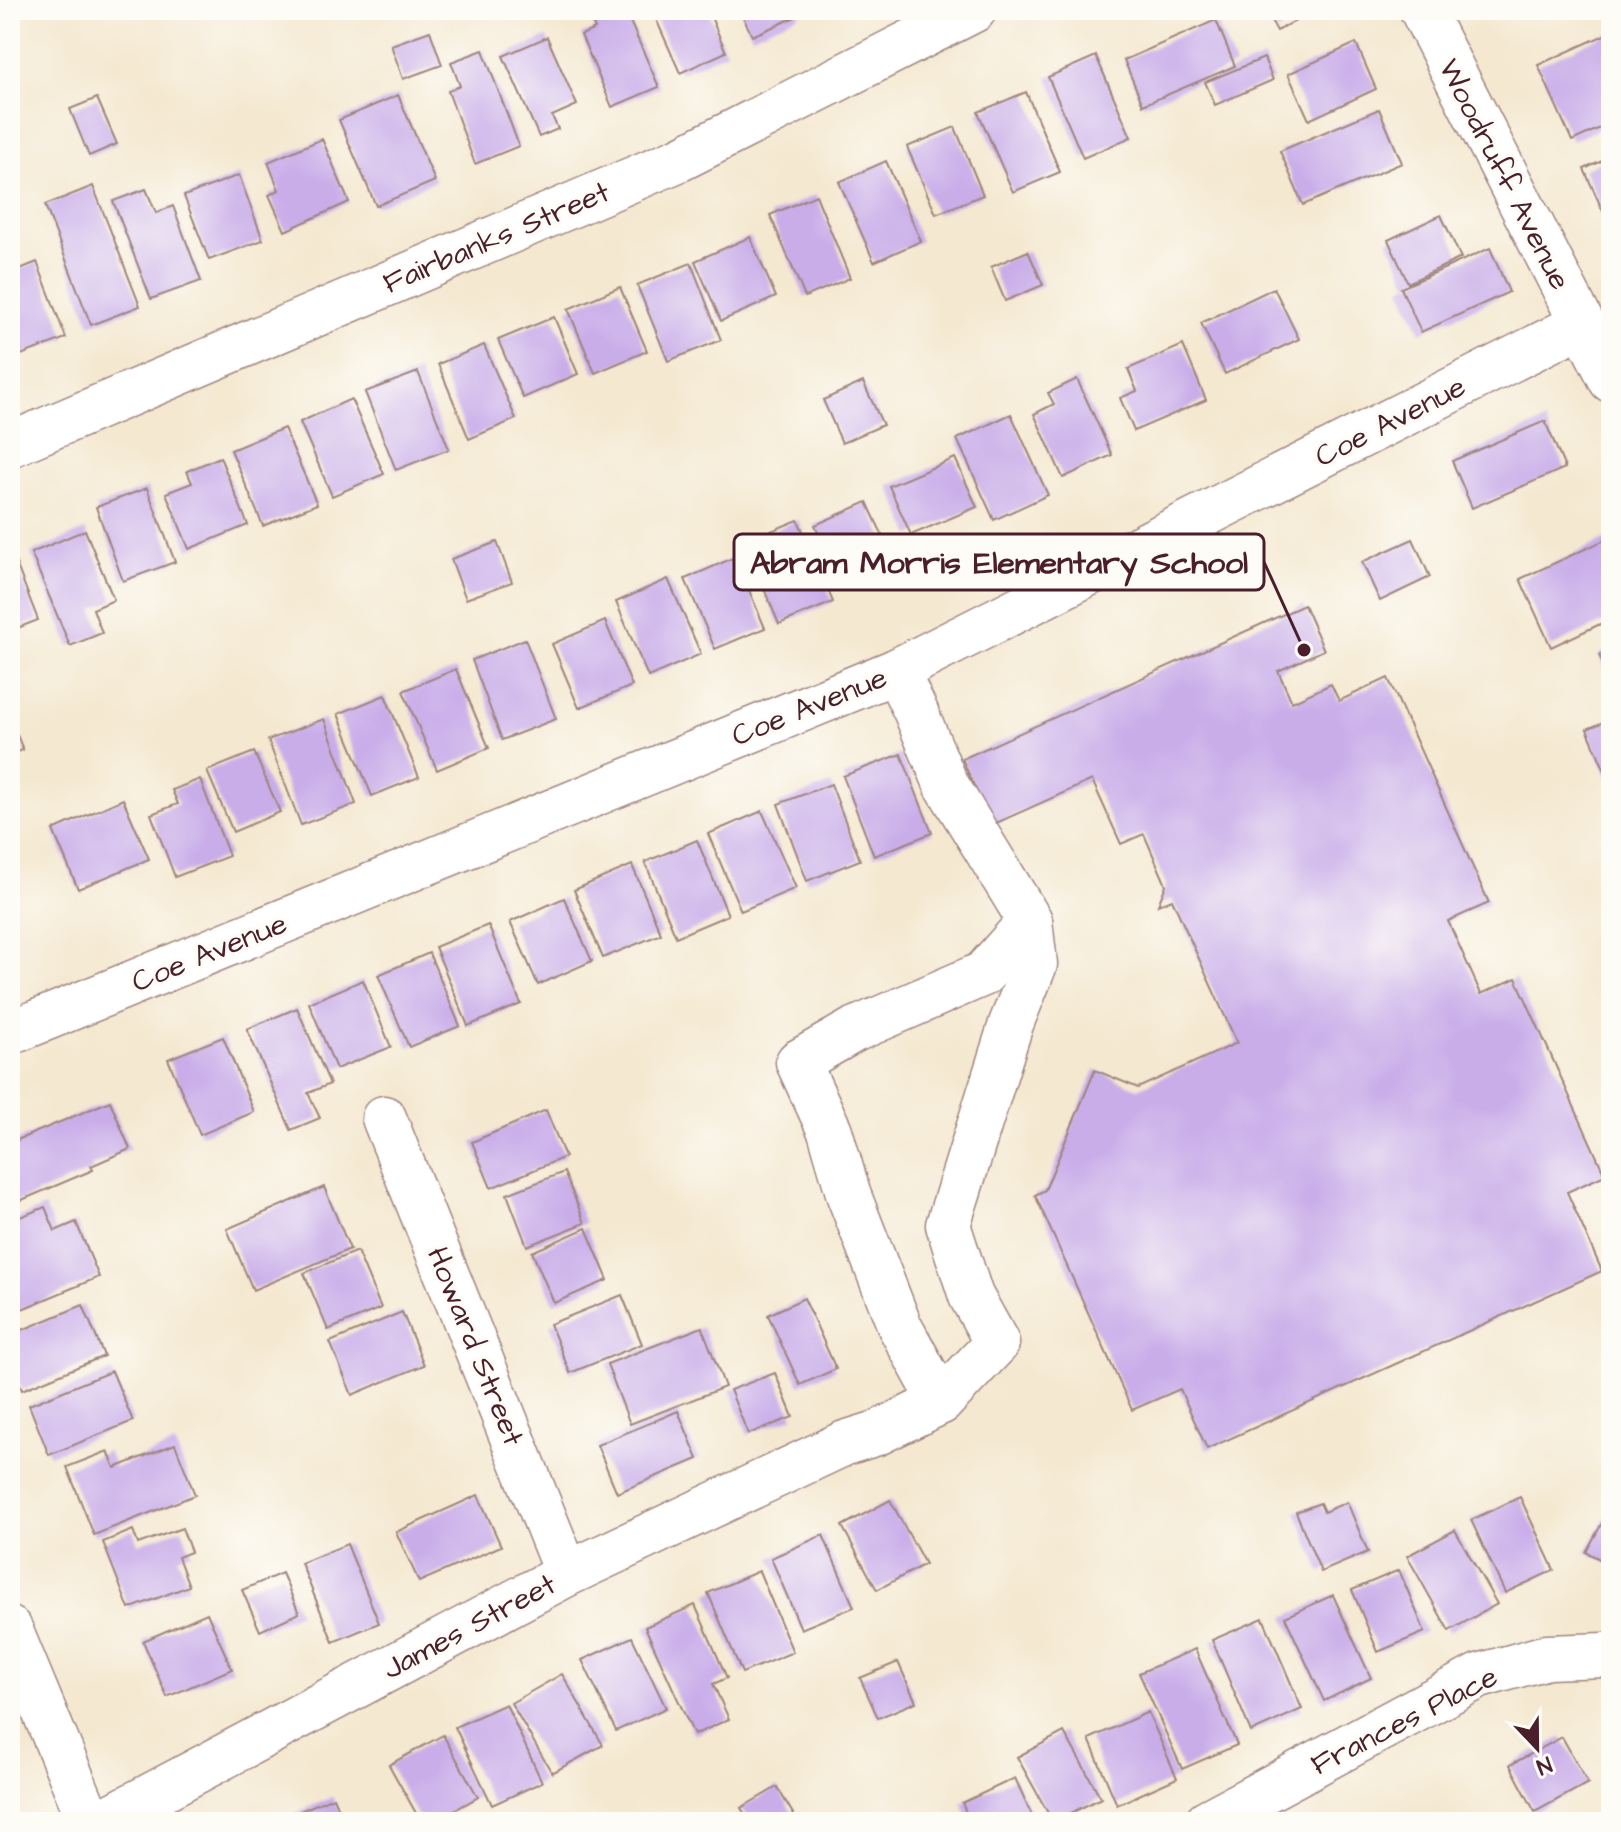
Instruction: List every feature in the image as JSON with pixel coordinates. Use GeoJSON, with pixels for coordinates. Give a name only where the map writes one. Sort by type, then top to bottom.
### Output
{"type":"FeatureCollection","features":[{"type":"Feature","properties":{"kind":"street","name":"Fairbanks Street"},"geometry":{"type":"LineString","coordinates":[[10,445],[680,159],[974,10]]}},
{"type":"Feature","properties":{"kind":"street","name":"Woodruff Avenue"},"geometry":{"type":"LineString","coordinates":[[1422,10],[1611,380]]}},
{"type":"Feature","properties":{"kind":"street","name":"Coe Avenue"},"geometry":{"type":"LineString","coordinates":[[10,1033],[896,671],[1582,324]]}},
{"type":"Feature","properties":{"kind":"street"},"geometry":{"type":"LineString","coordinates":[[896,671],[946,784],[1030,921],[1035,964],[1011,1024],[948,1225],[971,1296],[997,1343],[941,1402],[900,1327],[849,1196],[830,1131],[798,1062],[854,1030],[983,974],[1030,921]]}},
{"type":"Feature","properties":{"kind":"street","name":"Howard Street"},"geometry":{"type":"LineString","coordinates":[[384,1118],[567,1574]]}},
{"type":"Feature","properties":{"kind":"street","name":"James Street"},"geometry":{"type":"LineString","coordinates":[[101,1822],[567,1574],[845,1443],[877,1433],[941,1402]]}},
{"type":"Feature","properties":{"kind":"street"},"geometry":{"type":"LineString","coordinates":[[10,1629],[90,1822]]}},
{"type":"Feature","properties":{"kind":"street","name":"Frances Place"},"geometry":{"type":"LineString","coordinates":[[1230,1817],[1479,1676],[1547,1657],[1611,1657]]}},
{"type":"Feature","properties":{"kind":"building"},"geometry":{"type":"Polygon","coordinates":[[[587,10],[625,10],[659,87],[612,107],[581,35],[595,29],[587,10]]]}},
{"type":"Feature","properties":{"kind":"building"},"geometry":{"type":"Polygon","coordinates":[[[652,10],[708,10],[726,52],[680,73],[652,10]]]}},
{"type":"Feature","properties":{"kind":"building"},"geometry":{"type":"Polygon","coordinates":[[[740,10],[797,10],[800,15],[752,36],[740,10]]]}},
{"type":"Feature","properties":{"kind":"building"},"geometry":{"type":"Polygon","coordinates":[[[1248,10],[1316,10],[1277,31],[1267,13],[1253,20],[1248,10]]]}},
{"type":"Feature","properties":{"kind":"building"},"geometry":{"type":"Polygon","coordinates":[[[1216,20],[1235,66],[1143,105],[1124,60],[1216,20]]]}},
{"type":"Feature","properties":{"kind":"building"},"geometry":{"type":"Polygon","coordinates":[[[430,31],[442,65],[403,79],[391,45],[430,31]]]}},
{"type":"Feature","properties":{"kind":"building"},"geometry":{"type":"Polygon","coordinates":[[[1611,32],[1611,123],[1572,141],[1538,65],[1611,32]]]}},
{"type":"Feature","properties":{"kind":"building"},"geometry":{"type":"Polygon","coordinates":[[[547,37],[577,105],[552,116],[558,129],[539,137],[503,56],[547,37]]]}},
{"type":"Feature","properties":{"kind":"building"},"geometry":{"type":"Polygon","coordinates":[[[1356,43],[1376,89],[1309,120],[1288,74],[1356,43]]]}},
{"type":"Feature","properties":{"kind":"building"},"geometry":{"type":"Polygon","coordinates":[[[483,50],[519,146],[475,164],[448,91],[460,86],[451,62],[483,50]]]}},
{"type":"Feature","properties":{"kind":"building"},"geometry":{"type":"Polygon","coordinates":[[[1096,56],[1131,137],[1083,158],[1048,77],[1096,56]]]}},
{"type":"Feature","properties":{"kind":"building"},"geometry":{"type":"Polygon","coordinates":[[[1264,58],[1273,80],[1215,105],[1205,82],[1264,58]]]}},
{"type":"Feature","properties":{"kind":"building"},"geometry":{"type":"Polygon","coordinates":[[[1026,92],[1060,172],[1013,192],[978,112],[1026,92]]]}},
{"type":"Feature","properties":{"kind":"building"},"geometry":{"type":"Polygon","coordinates":[[[398,95],[435,181],[376,206],[339,120],[398,95]]]}},
{"type":"Feature","properties":{"kind":"building"},"geometry":{"type":"Polygon","coordinates":[[[97,98],[117,144],[89,156],[70,109],[97,98]]]}},
{"type":"Feature","properties":{"kind":"building"},"geometry":{"type":"Polygon","coordinates":[[[1379,109],[1402,163],[1303,205],[1280,151],[1379,109]]]}},
{"type":"Feature","properties":{"kind":"building"},"geometry":{"type":"Polygon","coordinates":[[[955,127],[983,195],[936,214],[907,147],[955,127]]]}},
{"type":"Feature","properties":{"kind":"building"},"geometry":{"type":"Polygon","coordinates":[[[322,139],[349,202],[285,231],[269,195],[279,190],[268,162],[322,139]]]}},
{"type":"Feature","properties":{"kind":"building"},"geometry":{"type":"Polygon","coordinates":[[[1611,157],[1611,216],[1606,218],[1584,169],[1611,157]]]}},
{"type":"Feature","properties":{"kind":"building"},"geometry":{"type":"Polygon","coordinates":[[[886,161],[921,241],[874,262],[839,182],[886,161]]]}},
{"type":"Feature","properties":{"kind":"building"},"geometry":{"type":"Polygon","coordinates":[[[239,175],[263,240],[209,260],[184,196],[239,175]]]}},
{"type":"Feature","properties":{"kind":"building"},"geometry":{"type":"Polygon","coordinates":[[[93,186],[140,306],[91,325],[45,205],[93,186]]]}},
{"type":"Feature","properties":{"kind":"building"},"geometry":{"type":"Polygon","coordinates":[[[146,189],[156,213],[173,206],[201,281],[151,299],[113,201],[146,189]]]}},
{"type":"Feature","properties":{"kind":"building"},"geometry":{"type":"Polygon","coordinates":[[[816,195],[850,278],[805,297],[770,215],[816,195]]]}},
{"type":"Feature","properties":{"kind":"building"},"geometry":{"type":"Polygon","coordinates":[[[1441,215],[1461,258],[1408,283],[1388,240],[1441,215]]]}},
{"type":"Feature","properties":{"kind":"building"},"geometry":{"type":"Polygon","coordinates":[[[750,237],[776,297],[721,321],[695,261],[750,237]]]}},
{"type":"Feature","properties":{"kind":"building"},"geometry":{"type":"Polygon","coordinates":[[[10,244],[20,269],[37,262],[66,338],[13,358],[10,349],[10,244]]]}},
{"type":"Feature","properties":{"kind":"building"},"geometry":{"type":"Polygon","coordinates":[[[1490,248],[1509,292],[1421,332],[1401,288],[1490,248]]]}},
{"type":"Feature","properties":{"kind":"building"},"geometry":{"type":"Polygon","coordinates":[[[1028,251],[1043,285],[1005,301],[991,267],[1028,251]]]}},
{"type":"Feature","properties":{"kind":"building"},"geometry":{"type":"Polygon","coordinates":[[[691,263],[721,340],[668,361],[637,285],[691,263]]]}},
{"type":"Feature","properties":{"kind":"building"},"geometry":{"type":"Polygon","coordinates":[[[620,287],[647,351],[595,373],[568,309],[620,287]]]}},
{"type":"Feature","properties":{"kind":"building"},"geometry":{"type":"Polygon","coordinates":[[[1274,288],[1299,339],[1225,374],[1201,323],[1274,288]]]}},
{"type":"Feature","properties":{"kind":"building"},"geometry":{"type":"Polygon","coordinates":[[[554,317],[578,374],[523,398],[498,340],[554,317]]]}},
{"type":"Feature","properties":{"kind":"building"},"geometry":{"type":"Polygon","coordinates":[[[484,345],[516,419],[469,439],[438,364],[484,345]]]}},
{"type":"Feature","properties":{"kind":"building"},"geometry":{"type":"Polygon","coordinates":[[[1183,345],[1206,400],[1134,431],[1120,398],[1137,391],[1128,369],[1183,345]]]}},
{"type":"Feature","properties":{"kind":"building"},"geometry":{"type":"Polygon","coordinates":[[[418,372],[449,449],[396,470],[365,392],[418,372]]]}},
{"type":"Feature","properties":{"kind":"building"},"geometry":{"type":"Polygon","coordinates":[[[1077,379],[1112,455],[1063,478],[1034,414],[1054,404],[1048,393],[1077,379]]]}},
{"type":"Feature","properties":{"kind":"building"},"geometry":{"type":"Polygon","coordinates":[[[863,382],[883,425],[842,443],[823,400],[863,382]]]}},
{"type":"Feature","properties":{"kind":"building"},"geometry":{"type":"Polygon","coordinates":[[[351,399],[384,474],[332,496],[300,422],[351,399]]]}},
{"type":"Feature","properties":{"kind":"building"},"geometry":{"type":"Polygon","coordinates":[[[1011,414],[1048,495],[994,520],[957,439],[1011,414]]]}},
{"type":"Feature","properties":{"kind":"building"},"geometry":{"type":"Polygon","coordinates":[[[1545,421],[1565,468],[1472,508],[1452,461],[1545,421]]]}},
{"type":"Feature","properties":{"kind":"building"},"geometry":{"type":"Polygon","coordinates":[[[284,428],[317,504],[263,526],[231,450],[284,428]]]}},
{"type":"Feature","properties":{"kind":"building"},"geometry":{"type":"Polygon","coordinates":[[[220,457],[248,525],[189,549],[166,493],[192,483],[187,471],[220,457]]]}},
{"type":"Feature","properties":{"kind":"building"},"geometry":{"type":"Polygon","coordinates":[[[955,458],[977,507],[911,535],[889,486],[955,458]]]}},
{"type":"Feature","properties":{"kind":"building"},"geometry":{"type":"Polygon","coordinates":[[[147,488],[175,562],[123,581],[96,507],[147,488]]]}},
{"type":"Feature","properties":{"kind":"building"},"geometry":{"type":"Polygon","coordinates":[[[867,502],[887,545],[833,569],[815,525],[867,502]]]}},
{"type":"Feature","properties":{"kind":"building"},"geometry":{"type":"Polygon","coordinates":[[[798,520],[833,602],[779,624],[744,542],[798,520]]]}},
{"type":"Feature","properties":{"kind":"building"},"geometry":{"type":"Polygon","coordinates":[[[85,530],[114,600],[93,609],[102,633],[70,646],[31,553],[85,530]]]}},
{"type":"Feature","properties":{"kind":"building"},"geometry":{"type":"Polygon","coordinates":[[[1611,537],[1611,619],[1551,647],[1520,579],[1611,537]]]}},
{"type":"Feature","properties":{"kind":"building"},"geometry":{"type":"Polygon","coordinates":[[[1413,539],[1430,577],[1380,601],[1362,562],[1413,539]]]}},
{"type":"Feature","properties":{"kind":"building"},"geometry":{"type":"Polygon","coordinates":[[[497,542],[512,582],[466,599],[451,559],[497,542]]]}},
{"type":"Feature","properties":{"kind":"building"},"geometry":{"type":"Polygon","coordinates":[[[10,548],[38,620],[10,631],[10,548]]]}},
{"type":"Feature","properties":{"kind":"building"},"geometry":{"type":"Polygon","coordinates":[[[735,557],[765,628],[715,649],[685,579],[735,557]]]}},
{"type":"Feature","properties":{"kind":"building"},"geometry":{"type":"Polygon","coordinates":[[[668,579],[701,654],[648,677],[616,602],[668,579]]]}},
{"type":"Feature","properties":{"kind":"building"},"geometry":{"type":"Polygon","coordinates":[[[1304,605],[1324,650],[1278,671],[1292,702],[1331,684],[1339,701],[1388,678],[1489,903],[1448,921],[1481,994],[1516,978],[1605,1175],[1567,1192],[1602,1271],[1207,1449],[1180,1389],[1132,1410],[1035,1195],[1045,1190],[1095,1070],[1138,1088],[1237,1043],[1172,899],[1158,905],[1166,885],[1144,834],[1121,844],[1092,780],[992,825],[962,759],[1304,605]]]}},
{"type":"Feature","properties":{"kind":"building"},"geometry":{"type":"Polygon","coordinates":[[[605,621],[632,686],[579,708],[552,644],[605,621]]]}},
{"type":"Feature","properties":{"kind":"building"},"geometry":{"type":"Polygon","coordinates":[[[525,639],[556,719],[502,740],[472,660],[525,639]]]}},
{"type":"Feature","properties":{"kind":"building"},"geometry":{"type":"Polygon","coordinates":[[[1611,649],[1611,684],[1599,655],[1611,649]]]}},
{"type":"Feature","properties":{"kind":"building"},"geometry":{"type":"Polygon","coordinates":[[[456,669],[489,748],[437,770],[403,691],[456,669]]]}},
{"type":"Feature","properties":{"kind":"building"},"geometry":{"type":"Polygon","coordinates":[[[385,695],[419,777],[372,796],[338,714],[385,695]]]}},
{"type":"Feature","properties":{"kind":"building"},"geometry":{"type":"Polygon","coordinates":[[[10,717],[23,750],[10,755],[10,717]]]}},
{"type":"Feature","properties":{"kind":"building"},"geometry":{"type":"Polygon","coordinates":[[[324,719],[356,804],[301,825],[268,740],[324,719]]]}},
{"type":"Feature","properties":{"kind":"building"},"geometry":{"type":"Polygon","coordinates":[[[1611,719],[1611,785],[1587,729],[1611,719]]]}},
{"type":"Feature","properties":{"kind":"building"},"geometry":{"type":"Polygon","coordinates":[[[254,752],[280,812],[233,832],[207,771],[254,752]]]}},
{"type":"Feature","properties":{"kind":"building"},"geometry":{"type":"Polygon","coordinates":[[[901,754],[932,833],[874,856],[843,776],[901,754]]]}},
{"type":"Feature","properties":{"kind":"building"},"geometry":{"type":"Polygon","coordinates":[[[200,779],[229,856],[175,877],[151,814],[178,804],[172,790],[200,779]]]}},
{"type":"Feature","properties":{"kind":"building"},"geometry":{"type":"Polygon","coordinates":[[[831,784],[860,860],[807,881],[778,804],[831,784]]]}},
{"type":"Feature","properties":{"kind":"building"},"geometry":{"type":"Polygon","coordinates":[[[123,799],[149,859],[78,889],[53,830],[123,799]]]}},
{"type":"Feature","properties":{"kind":"building"},"geometry":{"type":"Polygon","coordinates":[[[762,811],[796,888],[741,911],[708,834],[762,811]]]}},
{"type":"Feature","properties":{"kind":"building"},"geometry":{"type":"Polygon","coordinates":[[[697,840],[728,915],[676,937],[645,862],[697,840]]]}},
{"type":"Feature","properties":{"kind":"building"},"geometry":{"type":"Polygon","coordinates":[[[632,865],[661,934],[603,958],[574,890],[632,865]]]}},
{"type":"Feature","properties":{"kind":"building"},"geometry":{"type":"Polygon","coordinates":[[[564,898],[592,961],[538,985],[510,922],[564,898]]]}},
{"type":"Feature","properties":{"kind":"building"},"geometry":{"type":"Polygon","coordinates":[[[488,925],[521,1004],[468,1026],[435,947],[488,925]]]}},
{"type":"Feature","properties":{"kind":"building"},"geometry":{"type":"Polygon","coordinates":[[[429,953],[460,1026],[409,1047],[378,975],[429,953]]]}},
{"type":"Feature","properties":{"kind":"building"},"geometry":{"type":"Polygon","coordinates":[[[363,980],[391,1047],[336,1069],[309,1003],[363,980]]]}},
{"type":"Feature","properties":{"kind":"building"},"geometry":{"type":"Polygon","coordinates":[[[297,1008],[330,1084],[308,1093],[320,1118],[291,1130],[247,1029],[297,1008]]]}},
{"type":"Feature","properties":{"kind":"building"},"geometry":{"type":"Polygon","coordinates":[[[223,1037],[254,1112],[200,1135],[168,1059],[223,1037]]]}},
{"type":"Feature","properties":{"kind":"building"},"geometry":{"type":"Polygon","coordinates":[[[110,1101],[130,1149],[91,1166],[93,1170],[10,1205],[10,1143],[110,1101]]]}},
{"type":"Feature","properties":{"kind":"building"},"geometry":{"type":"Polygon","coordinates":[[[546,1110],[565,1157],[491,1188],[472,1142],[546,1110]]]}},
{"type":"Feature","properties":{"kind":"building"},"geometry":{"type":"Polygon","coordinates":[[[564,1172],[585,1223],[527,1246],[507,1194],[564,1172]]]}},
{"type":"Feature","properties":{"kind":"building"},"geometry":{"type":"Polygon","coordinates":[[[324,1187],[350,1249],[253,1290],[227,1229],[324,1187]]]}},
{"type":"Feature","properties":{"kind":"building"},"geometry":{"type":"Polygon","coordinates":[[[45,1207],[55,1231],[76,1222],[99,1277],[10,1314],[10,1221],[45,1207]]]}},
{"type":"Feature","properties":{"kind":"building"},"geometry":{"type":"Polygon","coordinates":[[[586,1228],[608,1280],[554,1303],[532,1252],[586,1228]]]}},
{"type":"Feature","properties":{"kind":"building"},"geometry":{"type":"Polygon","coordinates":[[[357,1251],[381,1308],[328,1330],[304,1273],[357,1251]]]}},
{"type":"Feature","properties":{"kind":"building"},"geometry":{"type":"Polygon","coordinates":[[[622,1295],[642,1344],[570,1373],[550,1324],[622,1295]]]}},
{"type":"Feature","properties":{"kind":"building"},"geometry":{"type":"Polygon","coordinates":[[[804,1298],[836,1369],[800,1385],[768,1315],[804,1298]]]}},
{"type":"Feature","properties":{"kind":"building"},"geometry":{"type":"Polygon","coordinates":[[[83,1305],[104,1356],[22,1390],[10,1363],[10,1335],[83,1305]]]}},
{"type":"Feature","properties":{"kind":"building"},"geometry":{"type":"Polygon","coordinates":[[[402,1312],[424,1365],[352,1395],[330,1342],[402,1312]]]}},
{"type":"Feature","properties":{"kind":"building"},"geometry":{"type":"Polygon","coordinates":[[[702,1327],[725,1387],[630,1424],[607,1364],[702,1327]]]}},
{"type":"Feature","properties":{"kind":"building"},"geometry":{"type":"Polygon","coordinates":[[[112,1371],[133,1421],[49,1455],[29,1405],[112,1371]]]}},
{"type":"Feature","properties":{"kind":"building"},"geometry":{"type":"Polygon","coordinates":[[[775,1373],[793,1417],[748,1434],[730,1390],[775,1373]]]}},
{"type":"Feature","properties":{"kind":"building"},"geometry":{"type":"Polygon","coordinates":[[[678,1411],[698,1459],[617,1493],[597,1445],[678,1411]]]}},
{"type":"Feature","properties":{"kind":"building"},"geometry":{"type":"Polygon","coordinates":[[[175,1444],[195,1495],[94,1535],[67,1467],[108,1451],[115,1468],[175,1444]]]}},
{"type":"Feature","properties":{"kind":"building"},"geometry":{"type":"Polygon","coordinates":[[[478,1495],[501,1546],[419,1582],[396,1532],[478,1495]]]}},
{"type":"Feature","properties":{"kind":"building"},"geometry":{"type":"Polygon","coordinates":[[[1520,1497],[1554,1570],[1505,1593],[1471,1520],[1520,1497]]]}},
{"type":"Feature","properties":{"kind":"building"},"geometry":{"type":"Polygon","coordinates":[[[890,1500],[925,1564],[877,1590],[842,1526],[890,1500]]]}},
{"type":"Feature","properties":{"kind":"building"},"geometry":{"type":"Polygon","coordinates":[[[1347,1502],[1368,1552],[1321,1572],[1296,1512],[1320,1503],[1324,1512],[1347,1502]]]}},
{"type":"Feature","properties":{"kind":"building"},"geometry":{"type":"Polygon","coordinates":[[[1611,1507],[1611,1565],[1586,1552],[1611,1507]]]}},
{"type":"Feature","properties":{"kind":"building"},"geometry":{"type":"Polygon","coordinates":[[[182,1528],[191,1552],[178,1557],[189,1586],[129,1609],[103,1542],[133,1530],[138,1544],[182,1528]]]}},
{"type":"Feature","properties":{"kind":"building"},"geometry":{"type":"Polygon","coordinates":[[[1455,1530],[1497,1604],[1449,1631],[1407,1556],[1455,1530]]]}},
{"type":"Feature","properties":{"kind":"building"},"geometry":{"type":"Polygon","coordinates":[[[823,1535],[854,1607],[801,1629],[771,1558],[823,1535]]]}},
{"type":"Feature","properties":{"kind":"building"},"geometry":{"type":"Polygon","coordinates":[[[347,1544],[379,1623],[333,1642],[301,1563],[347,1544]]]}},
{"type":"Feature","properties":{"kind":"building"},"geometry":{"type":"Polygon","coordinates":[[[1399,1570],[1425,1632],[1378,1652],[1352,1590],[1399,1570]]]}},
{"type":"Feature","properties":{"kind":"building"},"geometry":{"type":"Polygon","coordinates":[[[759,1571],[793,1652],[742,1673],[708,1593],[759,1571]]]}},
{"type":"Feature","properties":{"kind":"building"},"geometry":{"type":"Polygon","coordinates":[[[282,1573],[299,1613],[260,1631],[242,1590],[282,1573]]]}},
{"type":"Feature","properties":{"kind":"building"},"geometry":{"type":"Polygon","coordinates":[[[1333,1595],[1371,1678],[1324,1701],[1285,1617],[1333,1595]]]}},
{"type":"Feature","properties":{"kind":"building"},"geometry":{"type":"Polygon","coordinates":[[[695,1605],[727,1678],[713,1684],[729,1719],[694,1735],[645,1627],[695,1605]]]}},
{"type":"Feature","properties":{"kind":"building"},"geometry":{"type":"Polygon","coordinates":[[[207,1613],[232,1669],[167,1697],[143,1641],[207,1613]]]}},
{"type":"Feature","properties":{"kind":"building"},"geometry":{"type":"Polygon","coordinates":[[[1263,1618],[1302,1709],[1251,1732],[1212,1640],[1263,1618]]]}},
{"type":"Feature","properties":{"kind":"building"},"geometry":{"type":"Polygon","coordinates":[[[632,1637],[666,1708],[616,1731],[582,1660],[632,1637]]]}},
{"type":"Feature","properties":{"kind":"building"},"geometry":{"type":"Polygon","coordinates":[[[1195,1649],[1237,1745],[1182,1769],[1139,1673],[1195,1649]]]}},
{"type":"Feature","properties":{"kind":"building"},"geometry":{"type":"Polygon","coordinates":[[[898,1662],[916,1702],[878,1718],[860,1678],[898,1662]]]}},
{"type":"Feature","properties":{"kind":"building"},"geometry":{"type":"Polygon","coordinates":[[[562,1674],[603,1745],[552,1773],[511,1703],[562,1674]]]}},
{"type":"Feature","properties":{"kind":"building"},"geometry":{"type":"Polygon","coordinates":[[[506,1704],[542,1782],[492,1805],[455,1727],[506,1704]]]}},
{"type":"Feature","properties":{"kind":"building"},"geometry":{"type":"Polygon","coordinates":[[[1148,1712],[1177,1778],[1117,1805],[1089,1739],[1148,1712]]]}},
{"type":"Feature","properties":{"kind":"building"},"geometry":{"type":"Polygon","coordinates":[[[1064,1732],[1101,1798],[1053,1822],[1017,1757],[1064,1732]]]}},
{"type":"Feature","properties":{"kind":"building"},"geometry":{"type":"Polygon","coordinates":[[[443,1735],[478,1797],[433,1822],[421,1822],[389,1765],[443,1735]]]}},
{"type":"Feature","properties":{"kind":"building"},"geometry":{"type":"Polygon","coordinates":[[[1562,1737],[1588,1783],[1535,1812],[1510,1765],[1562,1737]]]}},
{"type":"Feature","properties":{"kind":"building"},"geometry":{"type":"Polygon","coordinates":[[[1015,1778],[1035,1822],[970,1822],[962,1803],[1015,1778]]]}},
{"type":"Feature","properties":{"kind":"building"},"geometry":{"type":"Polygon","coordinates":[[[777,1787],[795,1817],[787,1822],[750,1822],[741,1808],[777,1787]]]}},
{"type":"Feature","properties":{"kind":"building"},"geometry":{"type":"Polygon","coordinates":[[[333,1797],[344,1822],[274,1822],[333,1797]]]}},
{"type":"Feature","properties":{"kind":"place","name":"Abram Morris Elementary School"},"geometry":{"type":"Point","coordinates":[1304,650]}}]}
